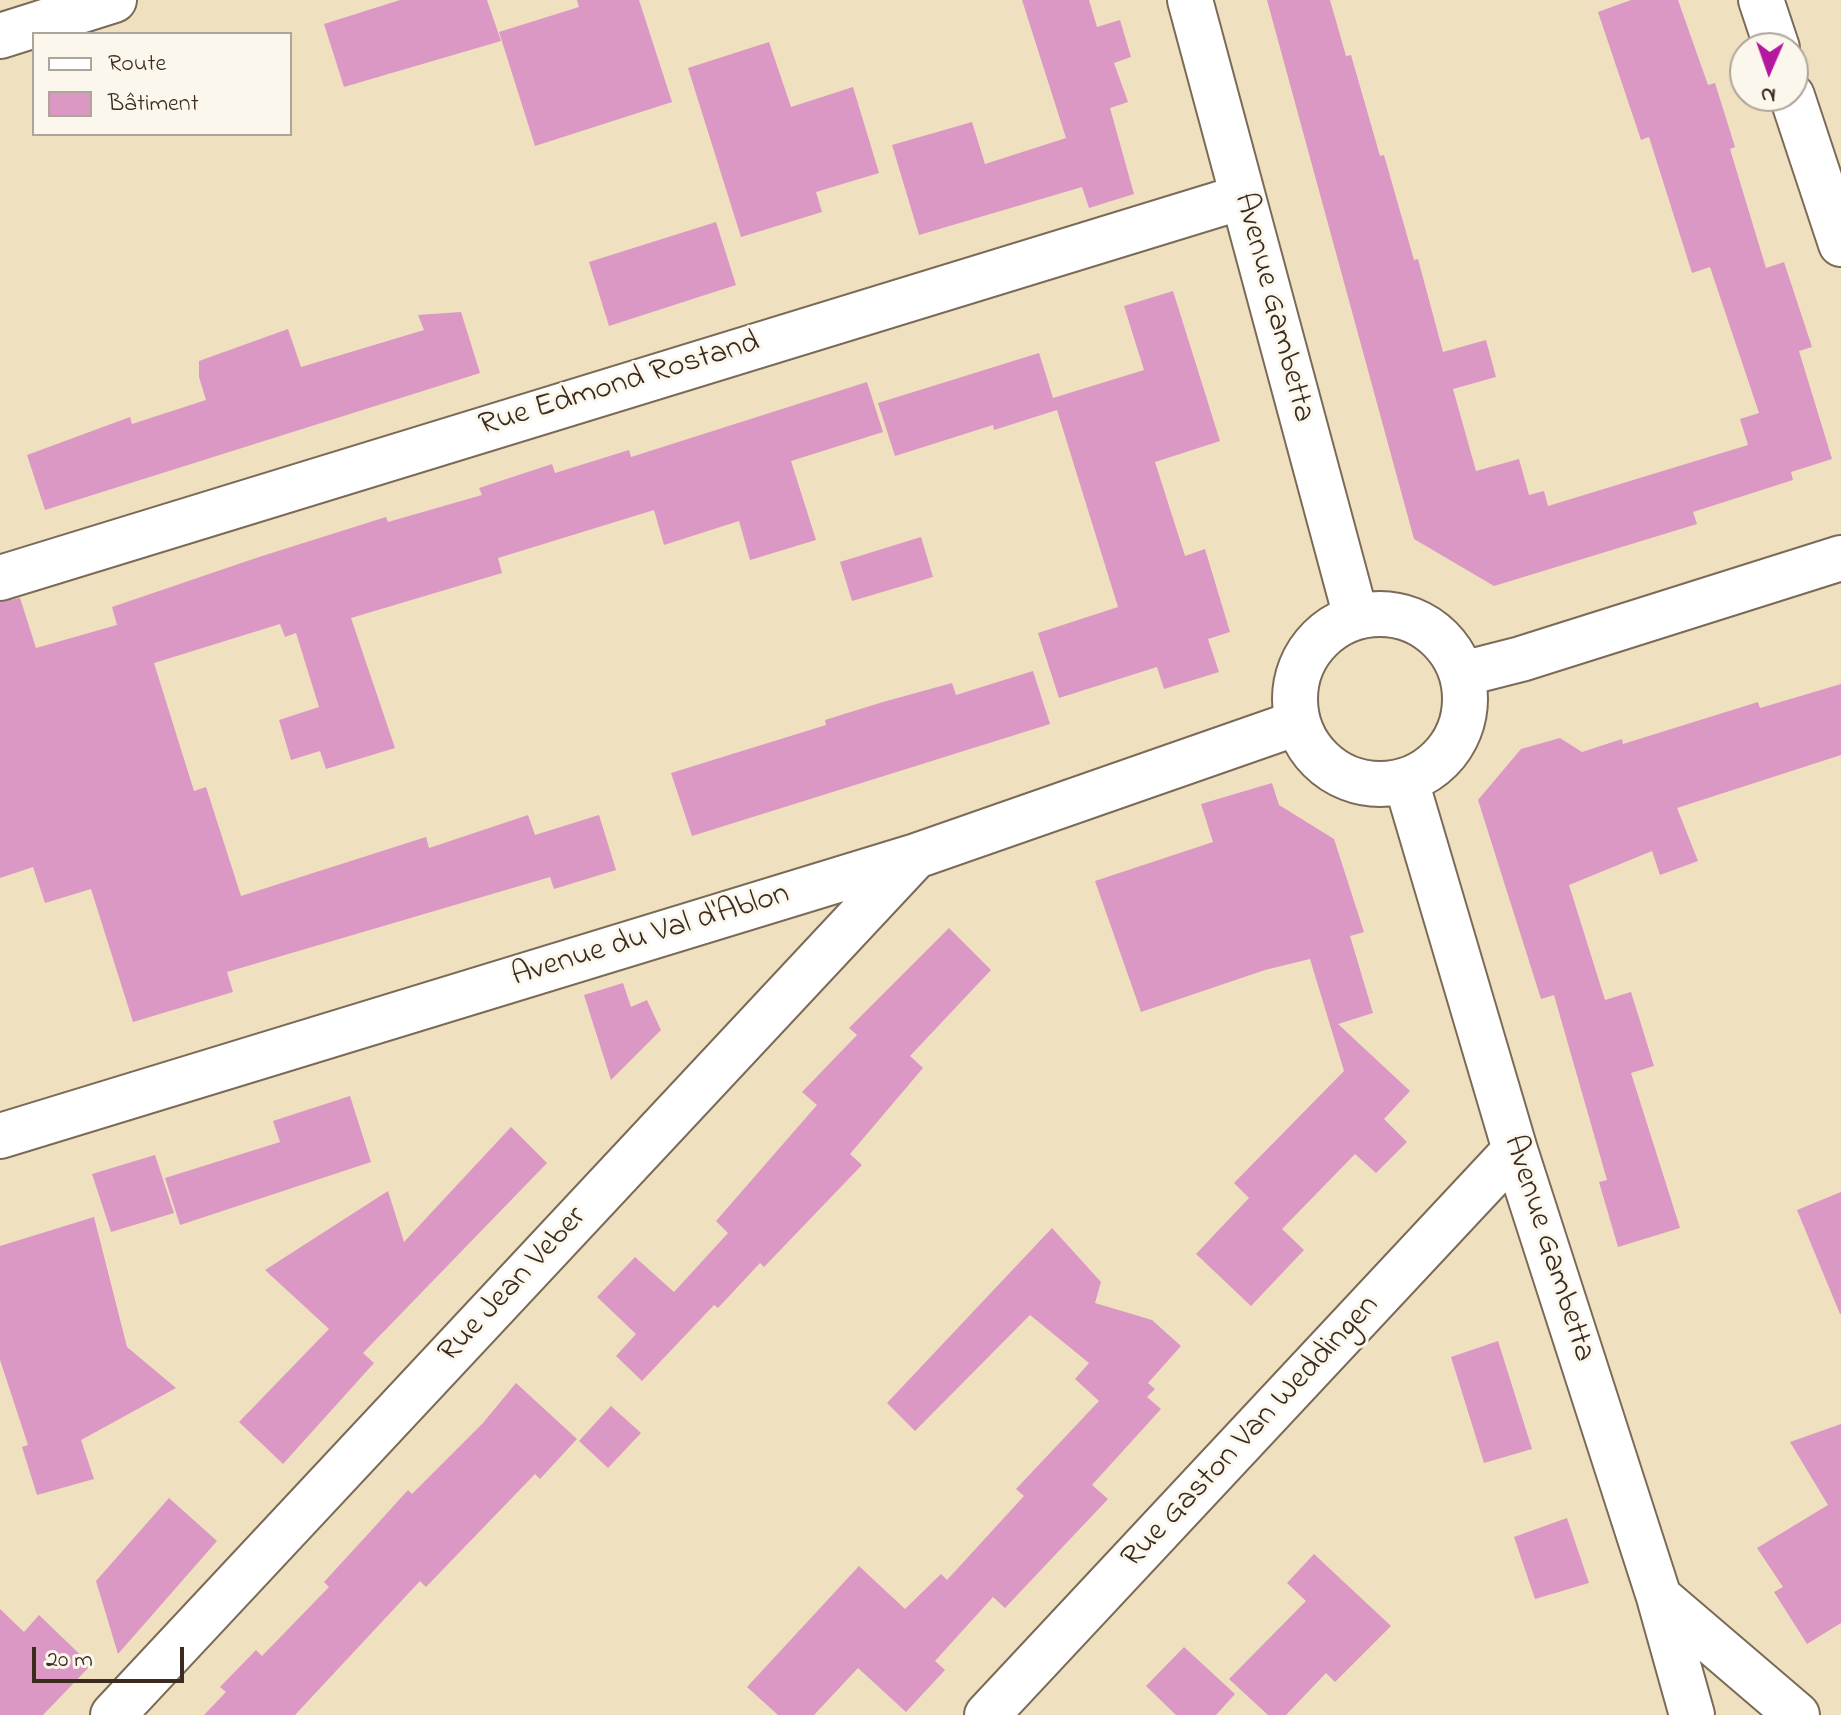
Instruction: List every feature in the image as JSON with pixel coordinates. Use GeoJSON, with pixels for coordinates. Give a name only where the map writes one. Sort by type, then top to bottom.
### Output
{"type":"FeatureCollection","features":[{"type":"Feature","properties":{"kind":"street"},"geometry":{"type":"LineString","coordinates":[[0,36],[114,0]]}},
{"type":"Feature","properties":{"kind":"street","name":"Avenue Gambetta"},"geometry":{"type":"LineString","coordinates":[[1190,0],[1356,617]]}},
{"type":"Feature","properties":{"kind":"street"},"geometry":{"type":"LineString","coordinates":[[1761,0],[1772,32]]}},
{"type":"Feature","properties":{"kind":"street"},"geometry":{"type":"LineString","coordinates":[[1797,112],[1841,244]]}},
{"type":"Feature","properties":{"kind":"street","name":"Rue Edmond Rostand"},"geometry":{"type":"LineString","coordinates":[[0,578],[1242,197]]}},
{"type":"Feature","properties":{"kind":"street"},"geometry":{"type":"LineString","coordinates":[[1462,674],[1521,659],[1841,558]]}},
{"type":"Feature","properties":{"kind":"street"},"geometry":{"type":"LineString","coordinates":[[1382,613],[1409,618],[1432,631],[1450,650],[1462,674],[1466,700],[1462,727],[1449,750],[1430,769],[1406,781],[1379,785],[1352,781],[1327,767],[1308,748],[1297,723],[1293,696],[1299,669],[1312,646],[1332,628],[1356,617],[1382,613]]}},
{"type":"Feature","properties":{"kind":"street","name":"Avenue du Val d'Ablon"},"geometry":{"type":"LineString","coordinates":[[0,1136],[916,856],[1297,723]]}},
{"type":"Feature","properties":{"kind":"street","name":"Avenue Gambetta"},"geometry":{"type":"LineString","coordinates":[[1406,781],[1515,1150],[1659,1597],[1692,1715]]}},
{"type":"Feature","properties":{"kind":"street","name":"Rue Jean Veber"},"geometry":{"type":"LineString","coordinates":[[113,1715],[916,856]]}},
{"type":"Feature","properties":{"kind":"street","name":"Rue Gaston Van Weddingen"},"geometry":{"type":"LineString","coordinates":[[987,1715],[1515,1150]]}},
{"type":"Feature","properties":{"kind":"street"},"geometry":{"type":"LineString","coordinates":[[1659,1597],[1797,1715]]}},
{"type":"Feature","properties":{"kind":"building"},"geometry":{"type":"Polygon","coordinates":[[[400,0],[487,0],[501,41],[344,87],[324,24],[400,0]]]}},
{"type":"Feature","properties":{"kind":"building"},"geometry":{"type":"Polygon","coordinates":[[[577,0],[639,0],[672,102],[535,146],[499,32],[579,7],[577,0]]]}},
{"type":"Feature","properties":{"kind":"building"},"geometry":{"type":"Polygon","coordinates":[[[1022,0],[1089,0],[1097,27],[1120,20],[1131,57],[1114,63],[1128,102],[1110,108],[1134,194],[1089,208],[1082,187],[919,235],[892,145],[972,122],[985,164],[1066,138],[1022,0]]]}},
{"type":"Feature","properties":{"kind":"building"},"geometry":{"type":"Polygon","coordinates":[[[1267,0],[1330,0],[1346,56],[1351,55],[1380,156],[1384,155],[1414,260],[1418,259],[1443,352],[1486,340],[1496,377],[1453,389],[1476,471],[1519,459],[1529,495],[1544,491],[1548,506],[1748,445],[1740,419],[1759,413],[1710,267],[1692,273],[1649,137],[1641,140],[1598,12],[1631,0],[1678,0],[1708,85],[1715,83],[1735,147],[1730,149],[1766,268],[1784,262],[1812,347],[1799,351],[1832,459],[1791,472],[1793,480],[1693,512],[1697,524],[1494,586],[1414,539],[1267,0]]]}},
{"type":"Feature","properties":{"kind":"building"},"geometry":{"type":"Polygon","coordinates":[[[769,42],[791,107],[853,87],[879,173],[816,192],[822,212],[741,237],[688,68],[769,42]]]}},
{"type":"Feature","properties":{"kind":"building"},"geometry":{"type":"Polygon","coordinates":[[[716,222],[736,285],[609,326],[589,262],[716,222]]]}},
{"type":"Feature","properties":{"kind":"building"},"geometry":{"type":"Polygon","coordinates":[[[1173,291],[1220,441],[1155,462],[1185,556],[1205,549],[1230,632],[1208,639],[1219,672],[1164,689],[1157,667],[1059,698],[1038,633],[1118,607],[1057,410],[994,430],[993,425],[895,456],[878,403],[1039,353],[1053,398],[1144,370],[1124,306],[1173,291]]]}},
{"type":"Feature","properties":{"kind":"building"},"geometry":{"type":"Polygon","coordinates":[[[461,312],[480,373],[45,510],[27,455],[130,417],[132,424],[206,400],[199,377],[199,361],[288,329],[301,367],[424,330],[418,315],[461,312]]]}},
{"type":"Feature","properties":{"kind":"building"},"geometry":{"type":"Polygon","coordinates":[[[867,382],[883,432],[791,461],[816,540],[750,560],[739,521],[664,545],[654,510],[498,558],[502,573],[351,618],[395,748],[326,769],[320,751],[291,760],[279,720],[319,707],[296,633],[285,637],[280,624],[154,663],[194,791],[206,787],[241,896],[426,837],[429,848],[528,815],[535,835],[599,815],[616,870],[554,889],[550,877],[227,972],[233,992],[133,1022],[91,889],[45,903],[33,867],[0,878],[0,602],[20,598],[36,648],[117,625],[112,607],[259,557],[386,517],[388,522],[482,495],[479,488],[552,464],[555,473],[629,450],[631,457],[867,382]]]}},
{"type":"Feature","properties":{"kind":"building"},"geometry":{"type":"Polygon","coordinates":[[[921,537],[933,577],[852,601],[840,562],[921,537]]]}},
{"type":"Feature","properties":{"kind":"building"},"geometry":{"type":"Polygon","coordinates":[[[1033,671],[1050,724],[692,836],[671,773],[826,725],[825,720],[883,702],[952,683],[956,695],[1033,671]]]}},
{"type":"Feature","properties":{"kind":"building"},"geometry":{"type":"Polygon","coordinates":[[[1841,684],[1841,755],[1677,808],[1698,861],[1660,875],[1652,851],[1569,885],[1605,1000],[1631,992],[1654,1066],[1631,1073],[1680,1228],[1618,1247],[1599,1182],[1607,1180],[1554,995],[1541,999],[1478,800],[1521,749],[1560,738],[1582,752],[1622,739],[1623,744],[1758,702],[1760,708],[1841,684]]]}},
{"type":"Feature","properties":{"kind":"building"},"geometry":{"type":"Polygon","coordinates":[[[1272,783],[1279,805],[1334,839],[1364,932],[1350,936],[1373,1013],[1338,1024],[1410,1091],[1384,1119],[1407,1142],[1376,1173],[1355,1154],[1282,1229],[1304,1250],[1251,1306],[1196,1254],[1249,1198],[1234,1183],[1344,1071],[1310,959],[1265,970],[1141,1012],[1095,881],[1213,842],[1201,804],[1272,783]]]}},
{"type":"Feature","properties":{"kind":"building"},"geometry":{"type":"Polygon","coordinates":[[[949,928],[991,970],[910,1056],[923,1068],[850,1154],[862,1165],[764,1267],[760,1263],[718,1308],[714,1305],[642,1381],[616,1356],[636,1334],[597,1297],[635,1257],[674,1292],[728,1233],[716,1221],[817,1105],[802,1092],[857,1035],[849,1028],[949,928]]]}},
{"type":"Feature","properties":{"kind":"building"},"geometry":{"type":"Polygon","coordinates":[[[623,983],[631,1007],[647,1000],[661,1030],[611,1080],[584,995],[623,983]]]}},
{"type":"Feature","properties":{"kind":"building"},"geometry":{"type":"Polygon","coordinates":[[[350,1096],[371,1162],[180,1225],[165,1178],[280,1142],[273,1121],[350,1096]]]}},
{"type":"Feature","properties":{"kind":"building"},"geometry":{"type":"Polygon","coordinates":[[[511,1127],[547,1163],[363,1353],[374,1363],[283,1464],[239,1422],[329,1329],[265,1270],[388,1191],[404,1242],[511,1127]]]}},
{"type":"Feature","properties":{"kind":"building"},"geometry":{"type":"Polygon","coordinates":[[[155,1155],[174,1213],[111,1232],[92,1174],[155,1155]]]}},
{"type":"Feature","properties":{"kind":"building"},"geometry":{"type":"Polygon","coordinates":[[[1841,1192],[1841,1314],[1840,1314],[1797,1210],[1841,1192]]]}},
{"type":"Feature","properties":{"kind":"building"},"geometry":{"type":"Polygon","coordinates":[[[94,1217],[127,1347],[176,1388],[81,1440],[94,1479],[37,1495],[22,1447],[28,1445],[0,1360],[0,1246],[94,1217]]]}},
{"type":"Feature","properties":{"kind":"building"},"geometry":{"type":"Polygon","coordinates":[[[1052,1228],[1101,1282],[1095,1303],[1152,1320],[1181,1346],[1148,1383],[1155,1389],[1147,1397],[1161,1409],[1092,1485],[1108,1499],[1005,1608],[993,1597],[935,1661],[945,1670],[906,1712],[858,1668],[814,1715],[778,1715],[747,1687],[859,1566],[905,1609],[941,1574],[947,1580],[1024,1496],[1016,1489],[1099,1401],[1075,1379],[1089,1363],[1030,1315],[915,1431],[887,1403],[1052,1228]]]}},
{"type":"Feature","properties":{"kind":"building"},"geometry":{"type":"Polygon","coordinates":[[[1498,1341],[1532,1449],[1484,1463],[1451,1357],[1498,1341]]]}},
{"type":"Feature","properties":{"kind":"building"},"geometry":{"type":"Polygon","coordinates":[[[516,1383],[577,1439],[540,1479],[535,1474],[426,1587],[420,1581],[295,1715],[204,1715],[226,1692],[220,1687],[256,1650],[262,1656],[329,1587],[324,1582],[408,1490],[412,1494],[483,1423],[516,1383]]]}},
{"type":"Feature","properties":{"kind":"building"},"geometry":{"type":"Polygon","coordinates":[[[611,1406],[641,1433],[608,1468],[579,1441],[611,1406]]]}},
{"type":"Feature","properties":{"kind":"building"},"geometry":{"type":"Polygon","coordinates":[[[1841,1424],[1841,1623],[1807,1644],[1774,1592],[1783,1587],[1757,1548],[1828,1505],[1790,1442],[1841,1424]]]}},
{"type":"Feature","properties":{"kind":"building"},"geometry":{"type":"Polygon","coordinates":[[[169,1498],[217,1541],[118,1654],[96,1581],[169,1498]]]}},
{"type":"Feature","properties":{"kind":"building"},"geometry":{"type":"Polygon","coordinates":[[[1567,1518],[1589,1583],[1535,1599],[1514,1537],[1567,1518]]]}},
{"type":"Feature","properties":{"kind":"building"},"geometry":{"type":"Polygon","coordinates":[[[1314,1554],[1391,1626],[1335,1682],[1326,1673],[1286,1715],[1268,1715],[1229,1679],[1306,1601],[1287,1583],[1314,1554]]]}},
{"type":"Feature","properties":{"kind":"building"},"geometry":{"type":"Polygon","coordinates":[[[0,1609],[24,1632],[39,1615],[91,1665],[43,1715],[0,1715],[0,1609]]]}},
{"type":"Feature","properties":{"kind":"building"},"geometry":{"type":"Polygon","coordinates":[[[1184,1647],[1235,1694],[1216,1715],[1176,1715],[1146,1686],[1184,1647]]]}}]}
